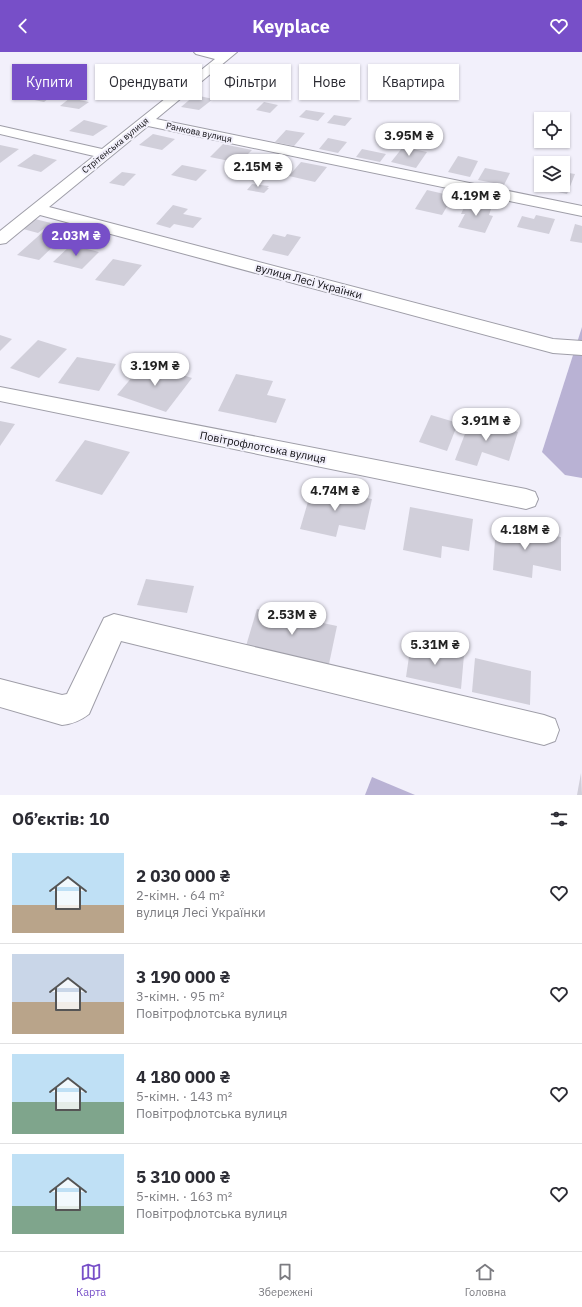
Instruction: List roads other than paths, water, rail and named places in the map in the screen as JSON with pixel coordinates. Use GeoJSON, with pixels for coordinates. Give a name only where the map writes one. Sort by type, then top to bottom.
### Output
{"type":"FeatureCollection","features":[{"type":"Feature","properties":{"kind":"street"},"geometry":{"type":"LineString","coordinates":[[200,52],[228,54]]}},
{"type":"Feature","properties":{"kind":"street","name":"Стрітенська вулиця"},"geometry":{"type":"LineString","coordinates":[[0,239],[228,54]]}},
{"type":"Feature","properties":{"kind":"street","name":"Ранкова вулиця"},"geometry":{"type":"LineString","coordinates":[[146,121],[582,211]]}},
{"type":"Feature","properties":{"kind":"street"},"geometry":{"type":"LineString","coordinates":[[0,130],[105,154]]}},
{"type":"Feature","properties":{"kind":"street","name":"вулиця Лесі Українки"},"geometry":{"type":"LineString","coordinates":[[37,209],[553,346],[582,348]]}},
{"type":"Feature","properties":{"kind":"street","name":"Повітрофлотська вулиця"},"geometry":{"type":"LineString","coordinates":[[0,394],[526,499]]}},
{"type":"Feature","properties":{"kind":"street"},"geometry":{"type":"LineString","coordinates":[[0,693],[62,710],[71,709],[78,704],[114,627],[544,730]]}}]}
